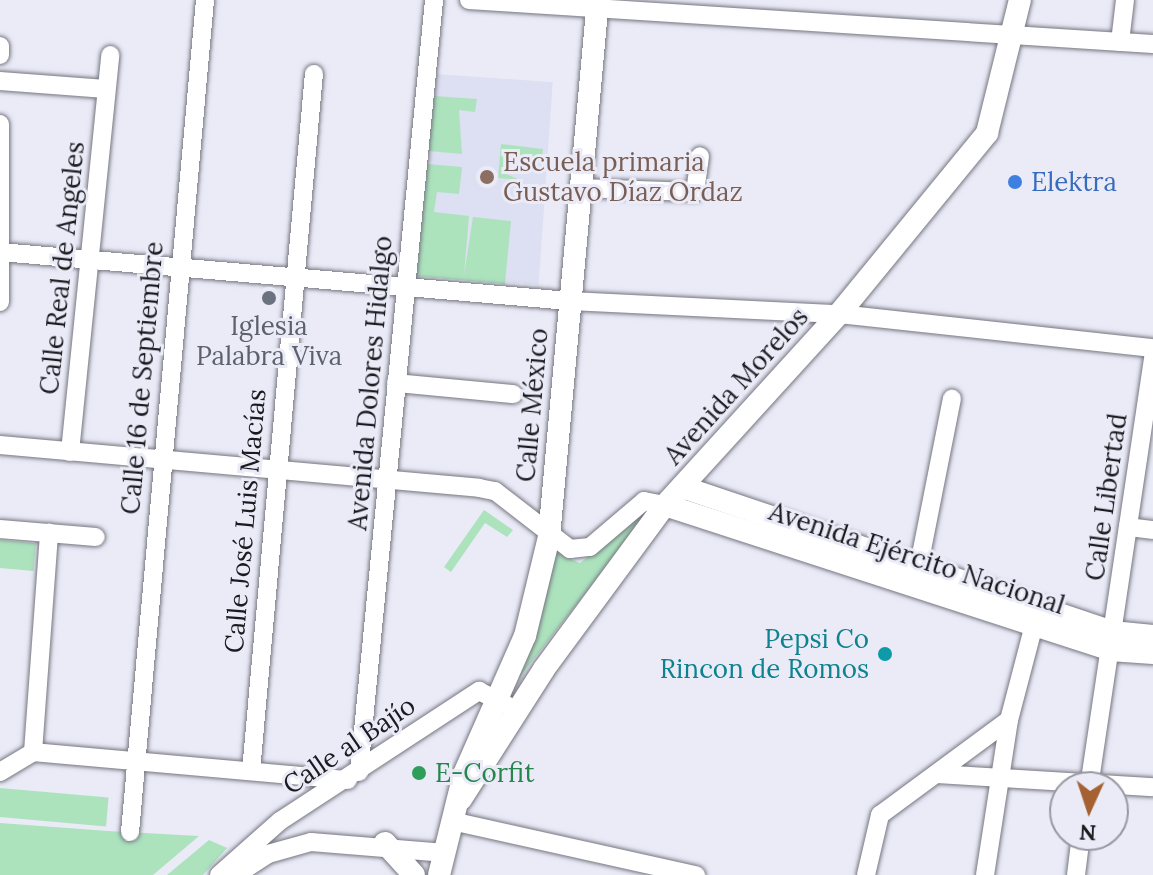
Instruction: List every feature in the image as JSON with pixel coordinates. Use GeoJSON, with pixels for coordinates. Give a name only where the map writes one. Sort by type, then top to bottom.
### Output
{"type":"FeatureCollection","features":[{"type":"Feature","properties":{"kind":"main road","name":"Avenida Morelos"},"geometry":{"type":"LineString","coordinates":[[461,799],[514,713],[665,505],[839,314],[987,133],[1020,0]]}},
{"type":"Feature","properties":{"kind":"main road","name":"Calle México"},"geometry":{"type":"LineString","coordinates":[[461,799],[497,695],[525,636],[549,537],[597,5]]}},
{"type":"Feature","properties":{"kind":"main road","name":"Avenida Ejército Nacional"},"geometry":{"type":"LineString","coordinates":[[682,487],[791,538]]}},
{"type":"Feature","properties":{"kind":"main road","name":"Avenida Ejército Nacional"},"geometry":{"type":"LineString","coordinates":[[665,505],[791,538],[1153,653]]}},
{"type":"Feature","properties":{"kind":"main road","name":"Avenida Ejército Nacional"},"geometry":{"type":"LineString","coordinates":[[916,578],[1034,625],[1111,641],[1153,636]]}},
{"type":"Feature","properties":{"kind":"main road"},"geometry":{"type":"LineString","coordinates":[[439,875],[461,799]]}},
{"type":"Feature","properties":{"kind":"main road"},"geometry":{"type":"LineString","coordinates":[[385,843],[414,875]]}},
{"type":"Feature","properties":{"kind":"street","name":"Calle 16 de Septiembre"},"geometry":{"type":"LineString","coordinates":[[130,832],[177,267],[205,0]]}},
{"type":"Feature","properties":{"kind":"street","name":"Avenida Dolores Hidalgo"},"geometry":{"type":"LineString","coordinates":[[354,776],[388,478],[434,0]]}},
{"type":"Feature","properties":{"kind":"street"},"geometry":{"type":"LineString","coordinates":[[469,0],[597,5],[1153,44]]}},
{"type":"Feature","properties":{"kind":"street"},"geometry":{"type":"LineString","coordinates":[[1120,42],[1125,0]]}},
{"type":"Feature","properties":{"kind":"street"},"geometry":{"type":"LineString","coordinates":[[0,46],[0,55]]}},
{"type":"Feature","properties":{"kind":"street","name":"Calle Real de Angeles"},"geometry":{"type":"LineString","coordinates":[[70,452],[110,55]]}},
{"type":"Feature","properties":{"kind":"street","name":"Calle José Luis Macías"},"geometry":{"type":"LineString","coordinates":[[251,771],[291,275],[314,74]]}},
{"type":"Feature","properties":{"kind":"street"},"geometry":{"type":"LineString","coordinates":[[0,81],[106,89]]}},
{"type":"Feature","properties":{"kind":"street"},"geometry":{"type":"LineString","coordinates":[[0,124],[0,302]]}},
{"type":"Feature","properties":{"kind":"street"},"geometry":{"type":"LineString","coordinates":[[579,188],[695,192],[700,156]]}},
{"type":"Feature","properties":{"kind":"street"},"geometry":{"type":"LineString","coordinates":[[2,252],[569,301],[839,314],[1153,348]]}},
{"type":"Feature","properties":{"kind":"street","name":"Calle Libertad"},"geometry":{"type":"LineString","coordinates":[[1091,771],[1153,357]]}},
{"type":"Feature","properties":{"kind":"street"},"geometry":{"type":"LineString","coordinates":[[396,383],[513,394]]}},
{"type":"Feature","properties":{"kind":"street"},"geometry":{"type":"LineString","coordinates":[[916,578],[952,399]]}},
{"type":"Feature","properties":{"kind":"street"},"geometry":{"type":"LineString","coordinates":[[0,445],[275,471],[388,478],[495,491],[549,537],[579,550],[644,501],[665,505]]}},
{"type":"Feature","properties":{"kind":"street"},"geometry":{"type":"LineString","coordinates":[[1128,527],[1153,530]]}},
{"type":"Feature","properties":{"kind":"street"},"geometry":{"type":"LineString","coordinates":[[0,529],[96,537]]}},
{"type":"Feature","properties":{"kind":"street"},"geometry":{"type":"LineString","coordinates":[[33,752],[49,533]]}},
{"type":"Feature","properties":{"kind":"street"},"geometry":{"type":"LineString","coordinates":[[985,875],[1009,720],[1034,625]]}},
{"type":"Feature","properties":{"kind":"street","name":"Calle al Bajío"},"geometry":{"type":"LineString","coordinates":[[219,875],[251,843],[479,691],[497,695]]}},
{"type":"Feature","properties":{"kind":"street"},"geometry":{"type":"LineString","coordinates":[[497,695],[514,713]]}},
{"type":"Feature","properties":{"kind":"street"},"geometry":{"type":"LineString","coordinates":[[866,875],[880,815],[1009,720]]}},
{"type":"Feature","properties":{"kind":"street"},"geometry":{"type":"LineString","coordinates":[[0,772],[33,752],[251,771],[354,776]]}},
{"type":"Feature","properties":{"kind":"street"},"geometry":{"type":"LineString","coordinates":[[938,774],[1049,781]]}},
{"type":"Feature","properties":{"kind":"street"},"geometry":{"type":"LineString","coordinates":[[1129,786],[1153,787]]}},
{"type":"Feature","properties":{"kind":"street"},"geometry":{"type":"LineString","coordinates":[[456,822],[696,875]]}},
{"type":"Feature","properties":{"kind":"street"},"geometry":{"type":"LineString","coordinates":[[236,875],[268,854],[311,842],[385,843],[446,853]]}},
{"type":"Feature","properties":{"kind":"street"},"geometry":{"type":"LineString","coordinates":[[1076,875],[1079,851]]}},
{"type":"Feature","properties":{"kind":"shaded area"},"geometry":{"type":"Polygon","coordinates":[[[436,74],[553,82],[539,285],[422,277],[436,74]]]}},
{"type":"Feature","properties":{"kind":"green space"},"geometry":{"type":"Polygon","coordinates":[[[434,96],[477,99],[475,112],[459,110],[462,154],[428,151],[434,96]]]}},
{"type":"Feature","properties":{"kind":"green space"},"geometry":{"type":"Polygon","coordinates":[[[501,144],[543,149],[542,158],[506,154],[504,173],[520,180],[498,178],[501,144]]]}},
{"type":"Feature","properties":{"kind":"green space"},"geometry":{"type":"Polygon","coordinates":[[[427,164],[462,167],[459,194],[437,192],[434,212],[469,216],[464,275],[473,217],[511,221],[505,284],[416,276],[427,164]]]}},
{"type":"Feature","properties":{"kind":"green space"},"geometry":{"type":"Polygon","coordinates":[[[484,510],[513,530],[507,537],[485,523],[451,572],[444,567],[484,510]]]}},
{"type":"Feature","properties":{"kind":"green space"},"geometry":{"type":"Polygon","coordinates":[[[646,510],[648,513],[508,692],[551,550],[580,563],[646,510]]]}},
{"type":"Feature","properties":{"kind":"green space"},"geometry":{"type":"Polygon","coordinates":[[[0,540],[36,543],[33,571],[0,568],[0,540]]]}},
{"type":"Feature","properties":{"kind":"green space"},"geometry":{"type":"Polygon","coordinates":[[[0,788],[109,797],[106,826],[0,817],[0,788]]]}},
{"type":"Feature","properties":{"kind":"green space"},"geometry":{"type":"Polygon","coordinates":[[[0,823],[199,836],[153,875],[0,875],[0,823]]]}},
{"type":"Feature","properties":{"kind":"green space"},"geometry":{"type":"Polygon","coordinates":[[[209,840],[227,848],[203,875],[167,875],[209,840]]]}},
{"type":"Feature","properties":{"kind":"place","name":"Escuela primaria Gustavo Díaz Ordaz"},"geometry":{"type":"Point","coordinates":[487,177]}},
{"type":"Feature","properties":{"kind":"place","name":"Elektra"},"geometry":{"type":"Point","coordinates":[1015,182]}},
{"type":"Feature","properties":{"kind":"place","name":"Iglesia Palabra Viva"},"geometry":{"type":"Point","coordinates":[269,298]}},
{"type":"Feature","properties":{"kind":"place","name":"Pepsi Co Rincon de Romos"},"geometry":{"type":"Point","coordinates":[885,654]}},
{"type":"Feature","properties":{"kind":"place","name":"E-Corfit"},"geometry":{"type":"Point","coordinates":[419,773]}}]}
